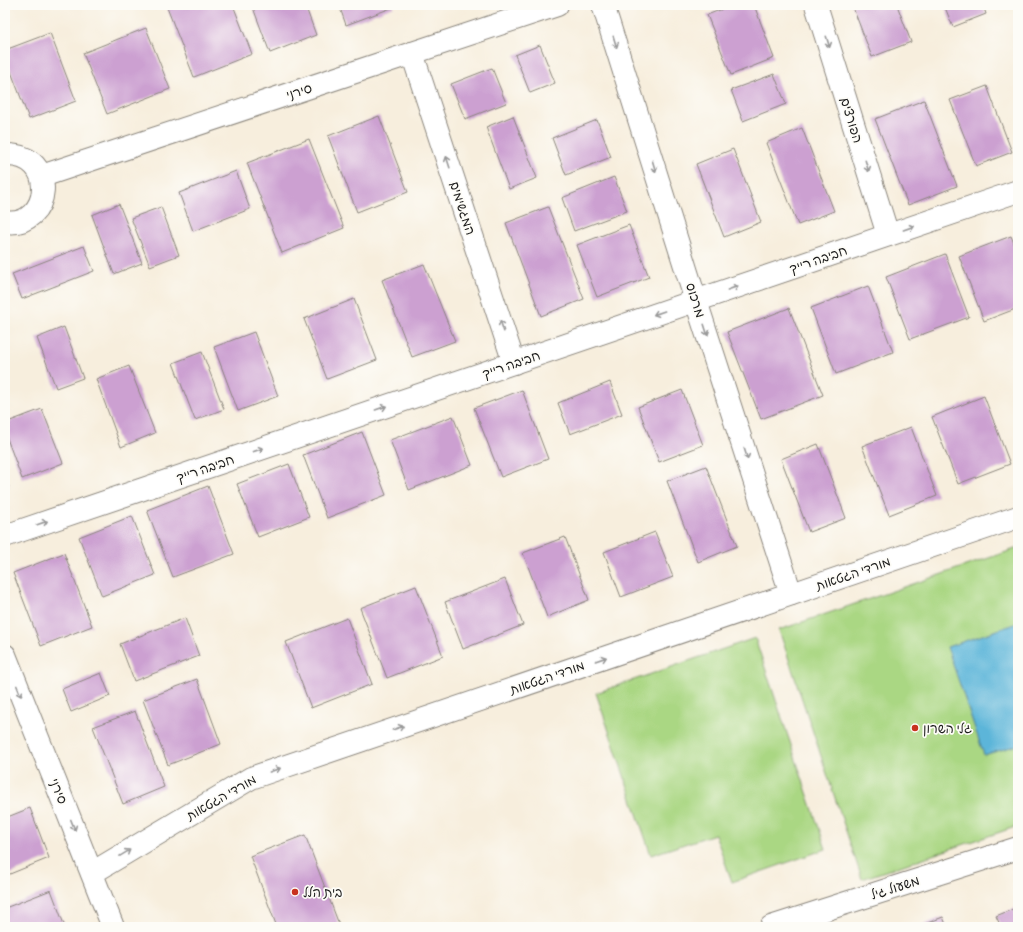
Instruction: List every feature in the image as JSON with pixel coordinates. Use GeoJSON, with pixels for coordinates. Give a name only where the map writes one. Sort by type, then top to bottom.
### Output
{"type":"FeatureCollection","features":[{"type":"Feature","properties":{"kind":"street","name":"סירני"},"geometry":{"type":"LineString","coordinates":[[42,176],[556,5]]}},
{"type":"Feature","properties":{"kind":"street","name":"מרכוס"},"geometry":{"type":"LineString","coordinates":[[603,5],[696,301],[791,594]]}},
{"type":"Feature","properties":{"kind":"street","name":"הפורצים"},"geometry":{"type":"LineString","coordinates":[[816,5],[888,235]]}},
{"type":"Feature","properties":{"kind":"street","name":"המגשימים"},"geometry":{"type":"LineString","coordinates":[[412,53],[514,363]]}},
{"type":"Feature","properties":{"kind":"street"},"geometry":{"type":"LineString","coordinates":[[5,155],[15,155],[27,159],[36,166],[42,176],[44,188],[42,200],[36,210],[27,218],[5,222]]}},
{"type":"Feature","properties":{"kind":"street","name":"חביבה רייך"},"geometry":{"type":"LineString","coordinates":[[5,536],[1018,191]]}},
{"type":"Feature","properties":{"kind":"street","name":"מורדי הגטאות"},"geometry":{"type":"LineString","coordinates":[[92,873],[251,778],[1018,518]]}},
{"type":"Feature","properties":{"kind":"street","name":"סירני"},"geometry":{"type":"LineString","coordinates":[[5,655],[113,927]]}},
{"type":"Feature","properties":{"kind":"street","name":"משעול גיל"},"geometry":{"type":"LineString","coordinates":[[771,927],[821,920],[1018,848]]}},
{"type":"Feature","properties":{"kind":"green space","name":"גלי השרון"},"geometry":{"type":"Polygon","coordinates":[[[1018,548],[1018,826],[862,879],[779,630],[1018,548]]]}},
{"type":"Feature","properties":{"kind":"green space"},"geometry":{"type":"Polygon","coordinates":[[[755,638],[826,849],[732,882],[715,834],[651,855],[596,693],[755,638]]]}},
{"type":"Feature","properties":{"kind":"water"},"geometry":{"type":"Polygon","coordinates":[[[1018,623],[1018,745],[984,755],[947,647],[1018,623]]]}},
{"type":"Feature","properties":{"kind":"building"},"geometry":{"type":"Polygon","coordinates":[[[166,5],[233,5],[252,54],[194,77],[166,5]]]}},
{"type":"Feature","properties":{"kind":"building"},"geometry":{"type":"Polygon","coordinates":[[[252,5],[305,5],[316,35],[270,53],[252,5]]]}},
{"type":"Feature","properties":{"kind":"building"},"geometry":{"type":"Polygon","coordinates":[[[339,5],[393,5],[394,7],[346,25],[339,5]]]}},
{"type":"Feature","properties":{"kind":"building"},"geometry":{"type":"Polygon","coordinates":[[[733,5],[754,5],[774,58],[731,75],[707,15],[733,5]]]}},
{"type":"Feature","properties":{"kind":"building"},"geometry":{"type":"Polygon","coordinates":[[[852,5],[897,5],[911,42],[872,57],[852,5]]]}},
{"type":"Feature","properties":{"kind":"building"},"geometry":{"type":"Polygon","coordinates":[[[944,5],[983,5],[986,14],[953,27],[944,5]]]}},
{"type":"Feature","properties":{"kind":"building"},"geometry":{"type":"Polygon","coordinates":[[[146,28],[170,89],[107,114],[83,53],[146,28]]]}},
{"type":"Feature","properties":{"kind":"building"},"geometry":{"type":"Polygon","coordinates":[[[50,33],[76,101],[29,119],[5,56],[5,50],[50,33]]]}},
{"type":"Feature","properties":{"kind":"building"},"geometry":{"type":"Polygon","coordinates":[[[540,45],[555,83],[530,93],[515,55],[540,45]]]}},
{"type":"Feature","properties":{"kind":"building"},"geometry":{"type":"Polygon","coordinates":[[[492,68],[506,103],[465,119],[451,84],[492,68]]]}},
{"type":"Feature","properties":{"kind":"building"},"geometry":{"type":"Polygon","coordinates":[[[774,74],[786,104],[743,121],[731,90],[774,74]]]}},
{"type":"Feature","properties":{"kind":"building"},"geometry":{"type":"Polygon","coordinates":[[[987,86],[1012,152],[976,166],[950,100],[987,86]]]}},
{"type":"Feature","properties":{"kind":"building"},"geometry":{"type":"Polygon","coordinates":[[[924,100],[957,186],[908,205],[875,119],[924,100]]]}},
{"type":"Feature","properties":{"kind":"building"},"geometry":{"type":"Polygon","coordinates":[[[379,116],[408,192],[357,212],[328,136],[379,116]]]}},
{"type":"Feature","properties":{"kind":"building"},"geometry":{"type":"Polygon","coordinates":[[[513,116],[537,178],[509,189],[486,127],[513,116]]]}},
{"type":"Feature","properties":{"kind":"building"},"geometry":{"type":"Polygon","coordinates":[[[597,120],[611,157],[566,175],[552,138],[597,120]]]}},
{"type":"Feature","properties":{"kind":"building"},"geometry":{"type":"Polygon","coordinates":[[[802,128],[834,211],[798,225],[766,143],[802,128]]]}},
{"type":"Feature","properties":{"kind":"building"},"geometry":{"type":"Polygon","coordinates":[[[309,139],[344,228],[282,253],[247,163],[309,139]]]}},
{"type":"Feature","properties":{"kind":"building"},"geometry":{"type":"Polygon","coordinates":[[[733,149],[761,222],[724,237],[696,164],[733,149]]]}},
{"type":"Feature","properties":{"kind":"building"},"geometry":{"type":"Polygon","coordinates":[[[236,171],[250,209],[193,231],[179,193],[236,171]]]}},
{"type":"Feature","properties":{"kind":"building"},"geometry":{"type":"Polygon","coordinates":[[[614,177],[627,211],[574,231],[562,198],[614,177]]]}},
{"type":"Feature","properties":{"kind":"building"},"geometry":{"type":"Polygon","coordinates":[[[119,204],[142,263],[114,274],[92,215],[119,204]]]}},
{"type":"Feature","properties":{"kind":"building"},"geometry":{"type":"Polygon","coordinates":[[[161,207],[179,255],[150,266],[131,218],[161,207]]]}},
{"type":"Feature","properties":{"kind":"building"},"geometry":{"type":"Polygon","coordinates":[[[548,207],[584,299],[541,316],[506,223],[548,207]]]}},
{"type":"Feature","properties":{"kind":"building"},"geometry":{"type":"Polygon","coordinates":[[[629,225],[649,277],[597,297],[577,245],[629,225]]]}},
{"type":"Feature","properties":{"kind":"building"},"geometry":{"type":"Polygon","coordinates":[[[1011,236],[1018,253],[1018,308],[984,321],[959,256],[1011,236]]]}},
{"type":"Feature","properties":{"kind":"building"},"geometry":{"type":"Polygon","coordinates":[[[84,246],[94,271],[22,299],[12,274],[84,246]]]}},
{"type":"Feature","properties":{"kind":"building"},"geometry":{"type":"Polygon","coordinates":[[[945,254],[969,317],[910,339],[886,277],[945,254]]]}},
{"type":"Feature","properties":{"kind":"building"},"geometry":{"type":"Polygon","coordinates":[[[424,264],[455,341],[412,357],[382,280],[424,264]]]}},
{"type":"Feature","properties":{"kind":"building"},"geometry":{"type":"Polygon","coordinates":[[[868,286],[893,352],[836,374],[811,308],[868,286]]]}},
{"type":"Feature","properties":{"kind":"building"},"geometry":{"type":"Polygon","coordinates":[[[354,299],[377,360],[327,379],[304,319],[354,299]]]}},
{"type":"Feature","properties":{"kind":"building"},"geometry":{"type":"Polygon","coordinates":[[[789,308],[823,395],[761,419],[727,332],[789,308]]]}},
{"type":"Feature","properties":{"kind":"building"},"geometry":{"type":"Polygon","coordinates":[[[64,327],[83,378],[56,388],[37,338],[64,327]]]}},
{"type":"Feature","properties":{"kind":"building"},"geometry":{"type":"Polygon","coordinates":[[[254,332],[278,396],[238,411],[214,347],[254,332]]]}},
{"type":"Feature","properties":{"kind":"building"},"geometry":{"type":"Polygon","coordinates":[[[202,352],[224,409],[195,420],[173,363],[202,352]]]}},
{"type":"Feature","properties":{"kind":"building"},"geometry":{"type":"Polygon","coordinates":[[[129,366],[155,433],[121,447],[96,379],[129,366]]]}},
{"type":"Feature","properties":{"kind":"building"},"geometry":{"type":"Polygon","coordinates":[[[610,382],[622,414],[570,434],[558,403],[610,382]]]}},
{"type":"Feature","properties":{"kind":"building"},"geometry":{"type":"Polygon","coordinates":[[[522,390],[548,459],[501,477],[474,408],[522,390]]]}},
{"type":"Feature","properties":{"kind":"building"},"geometry":{"type":"Polygon","coordinates":[[[682,390],[703,445],[659,462],[638,407],[682,390]]]}},
{"type":"Feature","properties":{"kind":"building"},"geometry":{"type":"Polygon","coordinates":[[[984,396],[1010,464],[958,484],[932,417],[984,396]]]}},
{"type":"Feature","properties":{"kind":"building"},"geometry":{"type":"Polygon","coordinates":[[[42,409],[63,463],[22,479],[5,433],[5,423],[42,409]]]}},
{"type":"Feature","properties":{"kind":"building"},"geometry":{"type":"Polygon","coordinates":[[[453,416],[472,465],[409,490],[390,440],[453,416]]]}},
{"type":"Feature","properties":{"kind":"building"},"geometry":{"type":"Polygon","coordinates":[[[911,427],[937,496],[889,515],[862,446],[911,427]]]}},
{"type":"Feature","properties":{"kind":"building"},"geometry":{"type":"Polygon","coordinates":[[[362,432],[386,495],[327,518],[303,455],[362,432]]]}},
{"type":"Feature","properties":{"kind":"building"},"geometry":{"type":"Polygon","coordinates":[[[818,444],[846,518],[809,532],[781,459],[818,444]]]}},
{"type":"Feature","properties":{"kind":"building"},"geometry":{"type":"Polygon","coordinates":[[[289,464],[309,517],[258,537],[237,484],[289,464]]]}},
{"type":"Feature","properties":{"kind":"building"},"geometry":{"type":"Polygon","coordinates":[[[706,466],[737,546],[698,562],[667,481],[706,466]]]}},
{"type":"Feature","properties":{"kind":"building"},"geometry":{"type":"Polygon","coordinates":[[[5,476],[9,487],[5,489],[5,476]]]}},
{"type":"Feature","properties":{"kind":"building"},"geometry":{"type":"Polygon","coordinates":[[[208,486],[234,554],[173,577],[147,510],[208,486]]]}},
{"type":"Feature","properties":{"kind":"building"},"geometry":{"type":"Polygon","coordinates":[[[132,516],[155,575],[102,596],[79,537],[132,516]]]}},
{"type":"Feature","properties":{"kind":"building"},"geometry":{"type":"Polygon","coordinates":[[[655,532],[673,577],[621,597],[604,552],[655,532]]]}},
{"type":"Feature","properties":{"kind":"building"},"geometry":{"type":"Polygon","coordinates":[[[565,537],[589,600],[547,617],[523,553],[565,537]]]}},
{"type":"Feature","properties":{"kind":"building"},"geometry":{"type":"Polygon","coordinates":[[[64,553],[92,626],[41,646],[13,573],[64,553]]]}},
{"type":"Feature","properties":{"kind":"building"},"geometry":{"type":"Polygon","coordinates":[[[505,579],[523,625],[463,649],[445,602],[505,579]]]}},
{"type":"Feature","properties":{"kind":"building"},"geometry":{"type":"Polygon","coordinates":[[[416,586],[443,656],[387,678],[360,608],[416,586]]]}},
{"type":"Feature","properties":{"kind":"building"},"geometry":{"type":"Polygon","coordinates":[[[185,618],[199,656],[134,681],[120,644],[185,618]]]}},
{"type":"Feature","properties":{"kind":"building"},"geometry":{"type":"Polygon","coordinates":[[[347,618],[372,684],[311,708],[286,642],[347,618]]]}},
{"type":"Feature","properties":{"kind":"building"},"geometry":{"type":"Polygon","coordinates":[[[101,673],[110,696],[71,712],[62,689],[101,673]]]}},
{"type":"Feature","properties":{"kind":"building"},"geometry":{"type":"Polygon","coordinates":[[[197,679],[221,744],[168,765],[143,700],[197,679]]]}},
{"type":"Feature","properties":{"kind":"building"},"geometry":{"type":"Polygon","coordinates":[[[135,711],[164,787],[123,804],[93,727],[135,711]]]}},
{"type":"Feature","properties":{"kind":"building"},"geometry":{"type":"Polygon","coordinates":[[[30,808],[49,858],[5,876],[5,818],[30,808]]]}},
{"type":"Feature","properties":{"kind":"building","name":"בית הלל"},"geometry":{"type":"Polygon","coordinates":[[[305,835],[340,927],[277,927],[250,856],[305,835]]]}},
{"type":"Feature","properties":{"kind":"building"},"geometry":{"type":"Polygon","coordinates":[[[51,890],[65,927],[5,927],[5,908],[51,890]]]}},
{"type":"Feature","properties":{"kind":"building"},"geometry":{"type":"Polygon","coordinates":[[[1018,907],[1018,927],[1001,927],[996,916],[1018,907]]]}},
{"type":"Feature","properties":{"kind":"building"},"geometry":{"type":"Polygon","coordinates":[[[943,917],[947,927],[917,927],[943,917]]]}},
{"type":"Feature","properties":{"kind":"place","name":"גלי השרון"},"geometry":{"type":"Point","coordinates":[915,728]}},
{"type":"Feature","properties":{"kind":"place","name":"בית הלל"},"geometry":{"type":"Point","coordinates":[295,892]}}]}
